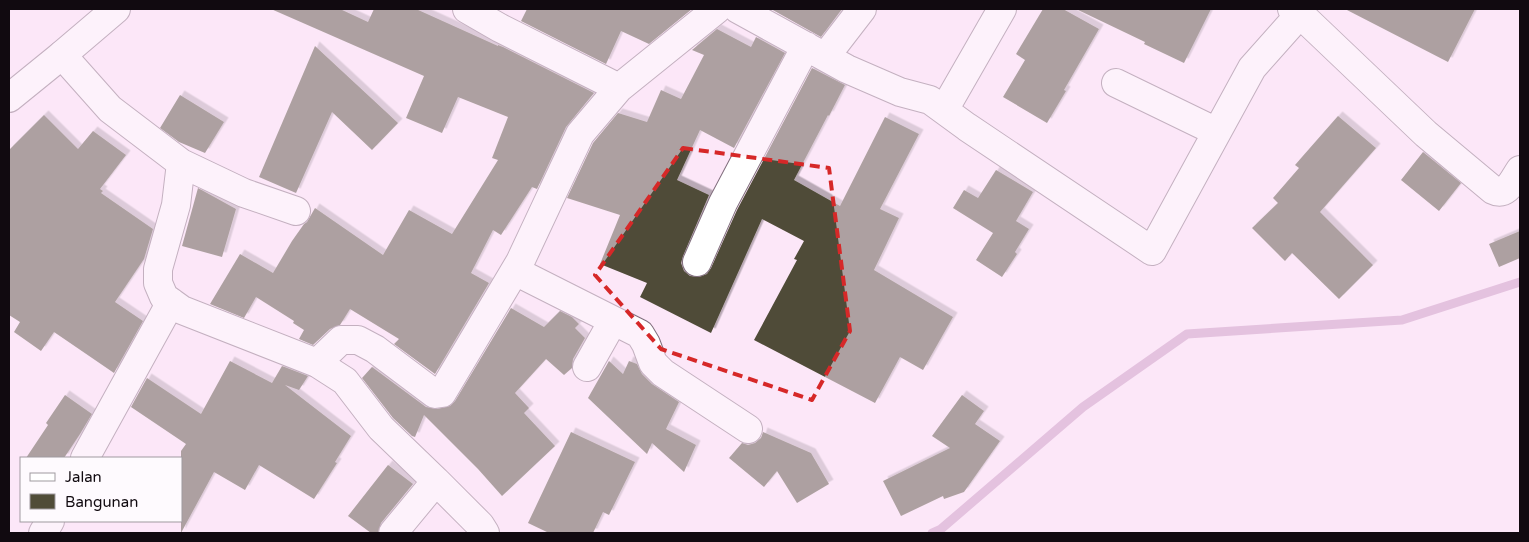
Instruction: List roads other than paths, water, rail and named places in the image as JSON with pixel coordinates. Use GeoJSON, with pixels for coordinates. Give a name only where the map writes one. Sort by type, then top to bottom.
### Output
{"type":"FeatureCollection","features":[{"type":"Feature","properties":{"kind":"street"},"geometry":{"type":"LineString","coordinates":[[9,98],[116,9]]}},
{"type":"Feature","properties":{"kind":"street"},"geometry":{"type":"LineString","coordinates":[[466,9],[619,88]]}},
{"type":"Feature","properties":{"kind":"street"},"geometry":{"type":"LineString","coordinates":[[317,363],[341,340],[358,340],[375,349],[435,394],[442,393],[515,271],[580,134],[619,88],[717,9]]}},
{"type":"Feature","properties":{"kind":"street"},"geometry":{"type":"LineString","coordinates":[[738,9],[847,69],[900,92],[930,100],[1152,251],[1252,68],[1296,12],[1426,134],[1493,190],[1498,192],[1506,190],[1520,170]]}},
{"type":"Feature","properties":{"kind":"street"},"geometry":{"type":"LineString","coordinates":[[697,262],[723,203],[815,52],[862,9]]}},
{"type":"Feature","properties":{"kind":"street"},"geometry":{"type":"LineString","coordinates":[[944,110],[1002,9]]}},
{"type":"Feature","properties":{"kind":"street"},"geometry":{"type":"LineString","coordinates":[[62,55],[110,109],[181,163],[244,193],[296,211]]}},
{"type":"Feature","properties":{"kind":"street"},"geometry":{"type":"LineString","coordinates":[[1116,82],[1217,132]]}},
{"type":"Feature","properties":{"kind":"street"},"geometry":{"type":"LineString","coordinates":[[181,163],[176,205],[158,269],[158,283],[164,297],[182,310],[317,363],[344,381],[381,428],[480,525],[485,533]]}},
{"type":"Feature","properties":{"kind":"street"},"geometry":{"type":"LineString","coordinates":[[515,271],[640,334],[653,363],[663,373],[748,430]]}},
{"type":"Feature","properties":{"kind":"street"},"geometry":{"type":"LineString","coordinates":[[85,457],[170,302]]}},
{"type":"Feature","properties":{"kind":"street"},"geometry":{"type":"LineString","coordinates":[[587,367],[613,321]]}},
{"type":"Feature","properties":{"kind":"street"},"geometry":{"type":"LineString","coordinates":[[393,533],[436,481]]}},
{"type":"Feature","properties":{"kind":"street"},"geometry":{"type":"LineString","coordinates":[[43,533],[49,522]]}},
{"type":"Feature","properties":{"kind":"waterway"},"geometry":{"type":"LineString","coordinates":[[932,533],[941,529],[1083,407],[1187,334],[1402,320],[1520,282]]}}]}
